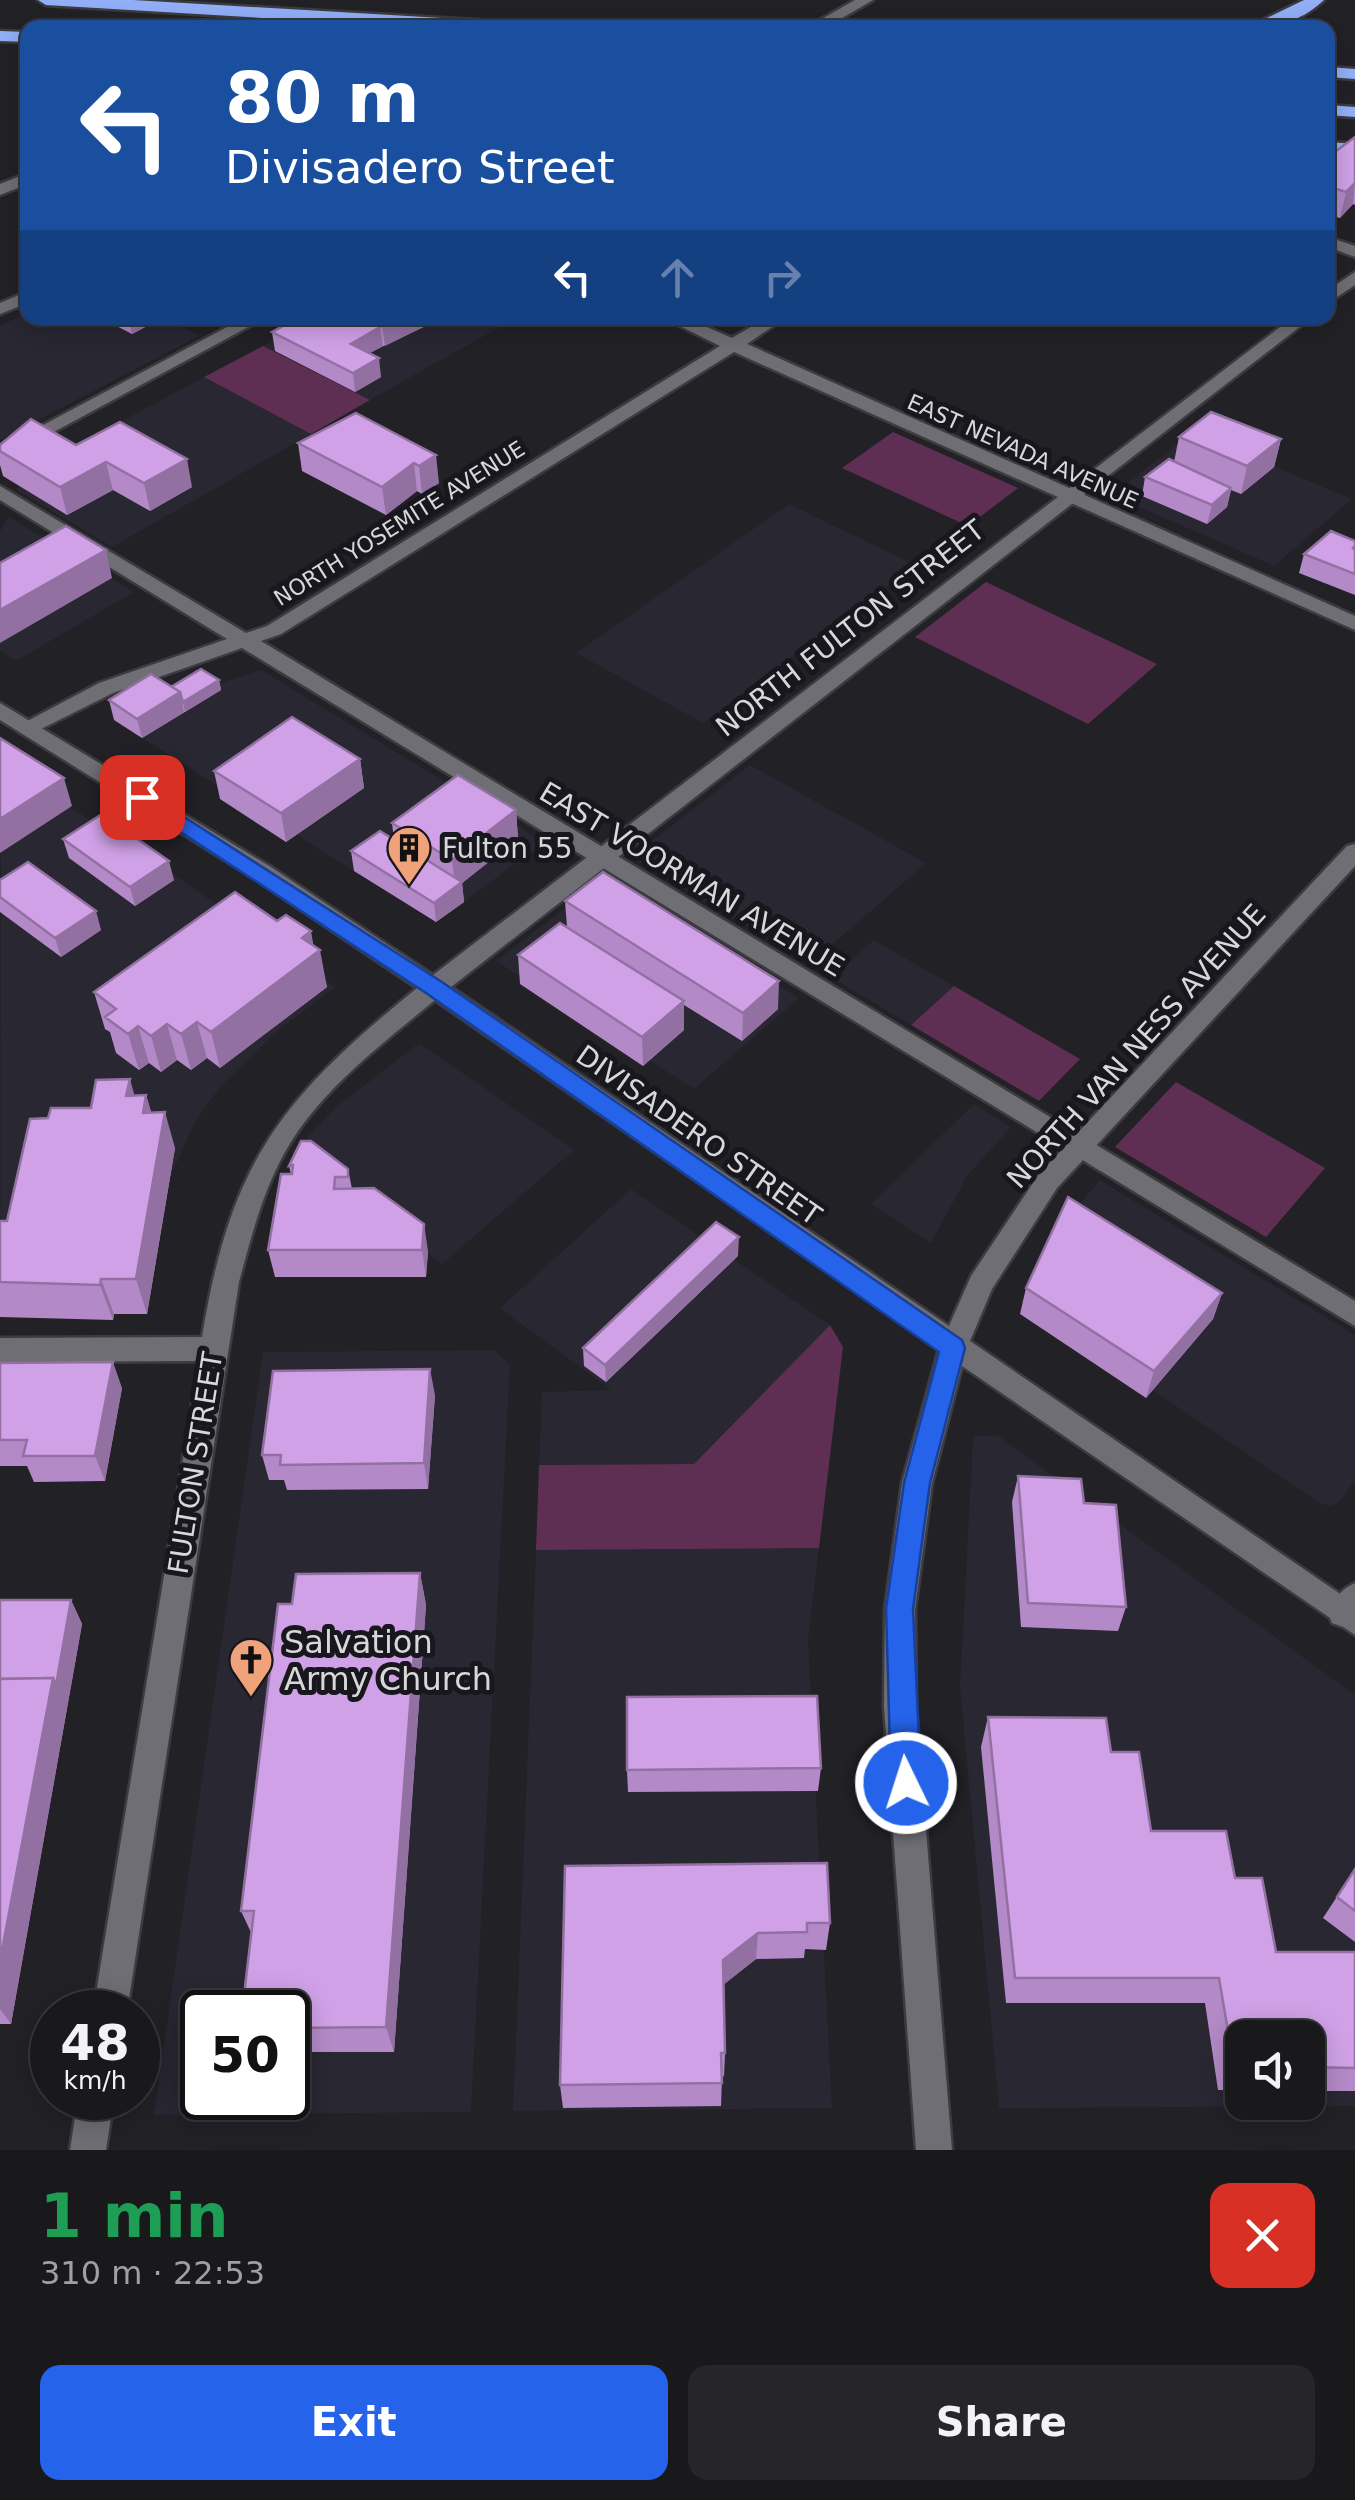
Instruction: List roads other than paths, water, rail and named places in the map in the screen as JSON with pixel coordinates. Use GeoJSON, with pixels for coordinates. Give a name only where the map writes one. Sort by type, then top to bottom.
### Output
{"type":"FeatureCollection","features":[{"type":"Feature","properties":{"kind":"highway"},"geometry":{"type":"LineString","coordinates":[[46,0],[390,20]]}},
{"type":"Feature","properties":{"kind":"highway"},"geometry":{"type":"LineString","coordinates":[[1276,20],[1301,11],[1316,0]]}},
{"type":"Feature","properties":{"kind":"street"},"geometry":{"type":"LineString","coordinates":[[828,20],[866,0]]}},
{"type":"Feature","properties":{"kind":"street"},"geometry":{"type":"LineString","coordinates":[[1335,293],[1355,277]]}},
{"type":"Feature","properties":{"kind":"street"},"geometry":{"type":"LineString","coordinates":[[0,454],[243,325]]}},
{"type":"Feature","properties":{"kind":"street","name":"EAST NEVADA AVENUE"},"geometry":{"type":"LineString","coordinates":[[690,325],[1355,624]]}},
{"type":"Feature","properties":{"kind":"street","name":"NORTH YOSEMITE AVENUE"},"geometry":{"type":"LineString","coordinates":[[0,740],[106,688],[245,642],[284,625],[765,325]]}},
{"type":"Feature","properties":{"kind":"street","name":"NORTH FULTON STREET"},"geometry":{"type":"LineString","coordinates":[[434,988],[1293,325]]}},
{"type":"Feature","properties":{"kind":"street","name":"EAST VOORMAN AVENUE"},"geometry":{"type":"LineString","coordinates":[[0,492],[1355,1315]]}},
{"type":"Feature","properties":{"kind":"street","name":"DIVISADERO STREET"},"geometry":{"type":"LineString","coordinates":[[0,710],[263,873],[953,1348],[1351,1610]]}},
{"type":"Feature","properties":{"kind":"street","name":"NORTH VAN NESS AVENUE"},"geometry":{"type":"LineString","coordinates":[[934,2150],[900,1707],[900,1609],[917,1483],[953,1348],[981,1284],[1008,1237],[1078,1148],[1355,852]]}},
{"type":"Feature","properties":{"kind":"street","name":"FULTON STREET"},"geometry":{"type":"LineString","coordinates":[[113,1990],[212,1349],[238,1223],[275,1141],[319,1084],[434,988]]}},
{"type":"Feature","properties":{"kind":"street"},"geometry":{"type":"LineString","coordinates":[[0,1350],[212,1349]]}},
{"type":"Feature","properties":{"kind":"street"},"geometry":{"type":"LineString","coordinates":[[88,2150],[93,2120]]}},
{"type":"Feature","properties":{"kind":"place","name":"Fulton 55"},"geometry":{"type":"Point","coordinates":[409,886]}},
{"type":"Feature","properties":{"kind":"place","name":"Salvation Army Church"},"geometry":{"type":"Point","coordinates":[251,1698]}}]}
